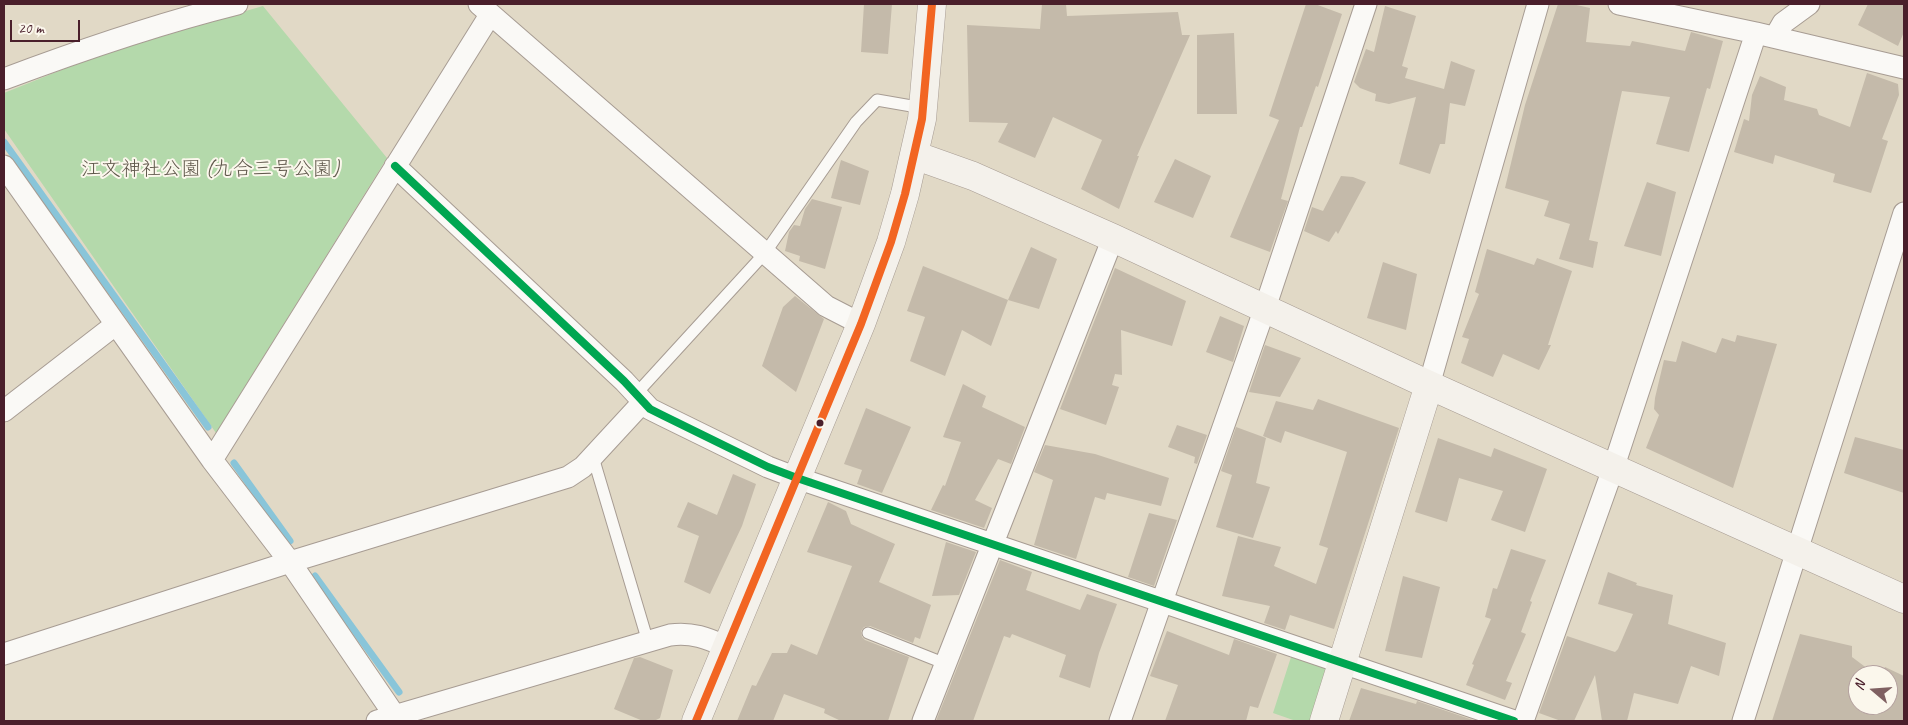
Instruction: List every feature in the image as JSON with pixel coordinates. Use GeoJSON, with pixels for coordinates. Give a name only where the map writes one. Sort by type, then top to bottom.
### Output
{"type":"FeatureCollection","features":[{"type":"Feature","properties":{"kind":"street"},"geometry":{"type":"LineString","coordinates":[[4,79],[182,10],[237,4]]}},
{"type":"Feature","properties":{"kind":"street"},"geometry":{"type":"LineString","coordinates":[[696,721],[861,324],[891,242],[914,155],[923,108],[932,4]]}},
{"type":"Feature","properties":{"kind":"street"},"geometry":{"type":"LineString","coordinates":[[1120,721],[1265,308],[1366,4]]}},
{"type":"Feature","properties":{"kind":"street"},"geometry":{"type":"LineString","coordinates":[[1324,721],[1429,385],[1538,4]]}},
{"type":"Feature","properties":{"kind":"street"},"geometry":{"type":"LineString","coordinates":[[1619,4],[1765,35],[1904,68]]}},
{"type":"Feature","properties":{"kind":"street"},"geometry":{"type":"LineString","coordinates":[[1523,721],[1765,35],[1809,4]]}},
{"type":"Feature","properties":{"kind":"street"},"geometry":{"type":"LineString","coordinates":[[212,460],[395,166],[484,9],[826,306],[861,324]]}},
{"type":"Feature","properties":{"kind":"street"},"geometry":{"type":"LineString","coordinates":[[914,155],[973,176],[1113,238],[1429,385],[1614,466],[1904,599]]}},
{"type":"Feature","properties":{"kind":"street"},"geometry":{"type":"LineString","coordinates":[[4,166],[212,460],[290,562],[389,719],[648,642],[687,633],[704,636],[727,646]]}},
{"type":"Feature","properties":{"kind":"street"},"geometry":{"type":"LineString","coordinates":[[395,166],[650,409],[662,415],[768,467],[797,478],[1514,721]]}},
{"type":"Feature","properties":{"kind":"street"},"geometry":{"type":"LineString","coordinates":[[1744,721],[1904,213]]}},
{"type":"Feature","properties":{"kind":"street"},"geometry":{"type":"LineString","coordinates":[[923,721],[1113,238]]}},
{"type":"Feature","properties":{"kind":"street"},"geometry":{"type":"LineString","coordinates":[[4,410],[115,325]]}},
{"type":"Feature","properties":{"kind":"street"},"geometry":{"type":"LineString","coordinates":[[4,654],[290,562],[568,477],[583,467],[593,457],[639,398]]}},
{"type":"Feature","properties":{"kind":"lane"},"geometry":{"type":"LineString","coordinates":[[639,398],[765,253],[856,122],[877,100],[923,108]]}},
{"type":"Feature","properties":{"kind":"lane"},"geometry":{"type":"LineString","coordinates":[[593,457],[648,642]]}},
{"type":"Feature","properties":{"kind":"lane"},"geometry":{"type":"LineString","coordinates":[[868,633],[946,664]]}},
{"type":"Feature","properties":{"kind":"green space","name":"江文神社公園 (九合三号公園)"},"geometry":{"type":"Polygon","coordinates":[[[263,6],[387,158],[216,433],[4,129],[4,93],[111,50],[263,6]]]}},
{"type":"Feature","properties":{"kind":"green space"},"geometry":{"type":"Polygon","coordinates":[[[1292,654],[1327,666],[1319,721],[1296,721],[1273,713],[1292,654]]]}},
{"type":"Feature","properties":{"kind":"building"},"geometry":{"type":"Polygon","coordinates":[[[864,4],[892,4],[888,54],[861,52],[864,4]]]}},
{"type":"Feature","properties":{"kind":"building"},"geometry":{"type":"Polygon","coordinates":[[[1042,4],[1066,4],[1067,16],[1178,12],[1182,35],[1190,35],[1137,156],[1139,156],[1119,209],[1081,189],[1102,140],[1053,117],[1035,158],[998,142],[1008,123],[969,122],[967,25],[1040,29],[1042,4]]]}},
{"type":"Feature","properties":{"kind":"building"},"geometry":{"type":"Polygon","coordinates":[[[1306,4],[1315,4],[1342,14],[1318,87],[1316,86],[1302,127],[1300,127],[1281,199],[1288,201],[1270,252],[1230,237],[1279,120],[1269,116],[1306,4]]]}},
{"type":"Feature","properties":{"kind":"building"},"geometry":{"type":"Polygon","coordinates":[[[1558,4],[1572,4],[1590,8],[1586,42],[1630,46],[1632,41],[1685,51],[1691,32],[1723,41],[1710,89],[1707,88],[1689,152],[1656,144],[1670,97],[1622,91],[1589,240],[1598,242],[1593,268],[1559,259],[1570,224],[1544,216],[1549,201],[1505,188],[1525,105],[1558,4]]]}},
{"type":"Feature","properties":{"kind":"building"},"geometry":{"type":"Polygon","coordinates":[[[1868,4],[1904,4],[1904,32],[1898,46],[1858,25],[1868,4]]]}},
{"type":"Feature","properties":{"kind":"building"},"geometry":{"type":"Polygon","coordinates":[[[1385,6],[1416,16],[1402,66],[1408,68],[1405,78],[1444,89],[1451,61],[1475,70],[1465,106],[1450,103],[1445,144],[1440,144],[1430,174],[1399,164],[1416,97],[1389,104],[1375,101],[1376,94],[1360,88],[1354,82],[1366,49],[1374,52],[1385,6]]]}},
{"type":"Feature","properties":{"kind":"building"},"geometry":{"type":"Polygon","coordinates":[[[1234,33],[1237,114],[1197,114],[1197,35],[1234,33]]]}},
{"type":"Feature","properties":{"kind":"building"},"geometry":{"type":"Polygon","coordinates":[[[1867,73],[1898,84],[1899,95],[1882,139],[1888,141],[1871,193],[1833,182],[1835,174],[1775,155],[1773,164],[1734,152],[1744,119],[1749,121],[1752,95],[1760,76],[1786,87],[1784,100],[1817,109],[1819,115],[1850,127],[1867,73]]]}},
{"type":"Feature","properties":{"kind":"building"},"geometry":{"type":"Polygon","coordinates":[[[1175,159],[1211,176],[1193,218],[1154,202],[1175,159]]]}},
{"type":"Feature","properties":{"kind":"building"},"geometry":{"type":"Polygon","coordinates":[[[841,160],[869,171],[860,205],[831,198],[841,160]]]}},
{"type":"Feature","properties":{"kind":"building"},"geometry":{"type":"Polygon","coordinates":[[[1341,176],[1353,177],[1366,182],[1338,234],[1336,231],[1329,242],[1304,231],[1312,207],[1323,211],[1341,176]]]}},
{"type":"Feature","properties":{"kind":"building"},"geometry":{"type":"Polygon","coordinates":[[[1647,182],[1676,192],[1661,256],[1624,246],[1647,182]]]}},
{"type":"Feature","properties":{"kind":"building"},"geometry":{"type":"Polygon","coordinates":[[[812,199],[842,207],[825,269],[799,261],[800,256],[785,251],[789,232],[794,225],[800,226],[805,209],[812,199]]]}},
{"type":"Feature","properties":{"kind":"building"},"geometry":{"type":"Polygon","coordinates":[[[1031,247],[1057,259],[1039,309],[1008,300],[1031,247]]]}},
{"type":"Feature","properties":{"kind":"building"},"geometry":{"type":"Polygon","coordinates":[[[1487,249],[1534,265],[1537,258],[1572,271],[1548,345],[1551,345],[1539,370],[1503,354],[1493,377],[1461,363],[1469,339],[1462,337],[1479,294],[1475,292],[1487,249]]]}},
{"type":"Feature","properties":{"kind":"building"},"geometry":{"type":"Polygon","coordinates":[[[1383,262],[1417,274],[1406,330],[1367,318],[1383,262]]]}},
{"type":"Feature","properties":{"kind":"building"},"geometry":{"type":"Polygon","coordinates":[[[923,266],[1008,300],[991,346],[962,330],[945,376],[910,361],[925,317],[907,311],[923,266]]]}},
{"type":"Feature","properties":{"kind":"building"},"geometry":{"type":"Polygon","coordinates":[[[1115,268],[1186,301],[1172,346],[1121,330],[1122,375],[1115,374],[1112,385],[1119,387],[1106,425],[1060,409],[1115,268]]]}},
{"type":"Feature","properties":{"kind":"building"},"geometry":{"type":"Polygon","coordinates":[[[795,296],[824,319],[796,392],[762,366],[783,307],[795,296]]]}},
{"type":"Feature","properties":{"kind":"building"},"geometry":{"type":"Polygon","coordinates":[[[1220,316],[1244,326],[1233,362],[1206,352],[1220,316]]]}},
{"type":"Feature","properties":{"kind":"building"},"geometry":{"type":"Polygon","coordinates":[[[1737,335],[1777,344],[1733,488],[1646,448],[1659,415],[1654,409],[1655,398],[1664,360],[1676,362],[1682,341],[1716,353],[1722,338],[1735,342],[1737,335]]]}},
{"type":"Feature","properties":{"kind":"building"},"geometry":{"type":"Polygon","coordinates":[[[1265,345],[1301,358],[1280,397],[1249,392],[1265,345]]]}},
{"type":"Feature","properties":{"kind":"building"},"geometry":{"type":"Polygon","coordinates":[[[963,384],[986,396],[982,407],[1025,427],[1011,464],[998,459],[975,500],[992,508],[984,528],[931,510],[943,485],[945,486],[961,442],[943,437],[963,384]]]}},
{"type":"Feature","properties":{"kind":"building"},"geometry":{"type":"Polygon","coordinates":[[[1318,399],[1399,428],[1334,629],[1290,615],[1285,630],[1264,623],[1270,606],[1222,596],[1238,536],[1281,547],[1274,566],[1316,584],[1328,548],[1319,545],[1347,452],[1285,431],[1281,443],[1263,436],[1276,401],[1313,410],[1318,399]]]}},
{"type":"Feature","properties":{"kind":"building"},"geometry":{"type":"Polygon","coordinates":[[[866,408],[911,427],[882,493],[857,484],[862,470],[844,464],[866,408]]]}},
{"type":"Feature","properties":{"kind":"building"},"geometry":{"type":"Polygon","coordinates":[[[1177,425],[1207,435],[1197,464],[1194,463],[1195,457],[1168,447],[1177,425]]]}},
{"type":"Feature","properties":{"kind":"building"},"geometry":{"type":"Polygon","coordinates":[[[1236,427],[1266,438],[1256,483],[1270,487],[1253,538],[1216,527],[1232,475],[1221,471],[1236,427]]]}},
{"type":"Feature","properties":{"kind":"building"},"geometry":{"type":"Polygon","coordinates":[[[1855,437],[1904,450],[1904,493],[1844,473],[1855,437]]]}},
{"type":"Feature","properties":{"kind":"building"},"geometry":{"type":"Polygon","coordinates":[[[1438,438],[1491,457],[1494,448],[1547,469],[1525,532],[1491,520],[1503,491],[1459,478],[1447,522],[1415,512],[1438,438]]]}},
{"type":"Feature","properties":{"kind":"building"},"geometry":{"type":"Polygon","coordinates":[[[1045,445],[1095,454],[1169,478],[1161,506],[1107,493],[1105,500],[1095,497],[1076,559],[1034,545],[1053,480],[1034,472],[1045,445]]]}},
{"type":"Feature","properties":{"kind":"building"},"geometry":{"type":"Polygon","coordinates":[[[733,474],[756,484],[742,526],[710,594],[684,582],[699,536],[677,527],[688,502],[717,515],[733,474]]]}},
{"type":"Feature","properties":{"kind":"building"},"geometry":{"type":"Polygon","coordinates":[[[828,502],[846,511],[851,524],[895,544],[879,582],[931,605],[920,639],[915,637],[913,643],[870,626],[864,627],[861,631],[862,637],[865,640],[909,657],[888,721],[841,721],[824,713],[825,709],[784,694],[773,721],[737,721],[752,685],[756,686],[772,653],[787,653],[791,644],[817,655],[852,566],[807,552],[828,502]]]}},
{"type":"Feature","properties":{"kind":"building"},"geometry":{"type":"Polygon","coordinates":[[[1149,513],[1177,520],[1154,586],[1128,577],[1149,513]]]}},
{"type":"Feature","properties":{"kind":"building"},"geometry":{"type":"Polygon","coordinates":[[[946,542],[976,552],[959,595],[932,596],[946,542]]]}},
{"type":"Feature","properties":{"kind":"building"},"geometry":{"type":"Polygon","coordinates":[[[1511,549],[1546,560],[1530,601],[1532,602],[1521,632],[1526,634],[1506,681],[1512,683],[1505,700],[1466,685],[1474,665],[1472,664],[1491,619],[1485,617],[1493,588],[1497,589],[1511,549]]]}},
{"type":"Feature","properties":{"kind":"building"},"geometry":{"type":"Polygon","coordinates":[[[1000,560],[1032,572],[1026,590],[1080,610],[1087,594],[1117,604],[1099,653],[1090,688],[1059,677],[1066,655],[1012,634],[1010,638],[1004,636],[973,721],[936,721],[1000,560]]]}},
{"type":"Feature","properties":{"kind":"building"},"geometry":{"type":"Polygon","coordinates":[[[1608,572],[1637,583],[1636,585],[1673,595],[1668,624],[1726,643],[1719,676],[1691,666],[1678,704],[1634,693],[1627,721],[1602,721],[1595,675],[1574,721],[1561,721],[1539,713],[1567,636],[1615,652],[1618,649],[1633,614],[1598,604],[1608,572]]]}},
{"type":"Feature","properties":{"kind":"building"},"geometry":{"type":"Polygon","coordinates":[[[1403,576],[1440,587],[1422,658],[1385,651],[1403,576]]]}},
{"type":"Feature","properties":{"kind":"building"},"geometry":{"type":"Polygon","coordinates":[[[1167,631],[1229,655],[1234,639],[1277,654],[1258,708],[1250,706],[1246,721],[1165,721],[1178,685],[1150,676],[1167,631]]]}},
{"type":"Feature","properties":{"kind":"building"},"geometry":{"type":"Polygon","coordinates":[[[1800,634],[1852,646],[1852,657],[1863,665],[1848,665],[1848,715],[1898,715],[1898,673],[1904,676],[1904,721],[1772,721],[1800,634]]]}},
{"type":"Feature","properties":{"kind":"building"},"geometry":{"type":"Polygon","coordinates":[[[640,657],[673,670],[660,718],[654,721],[643,721],[614,709],[634,658],[640,657]]]}},
{"type":"Feature","properties":{"kind":"building"},"geometry":{"type":"Polygon","coordinates":[[[1361,688],[1416,704],[1417,701],[1476,721],[1349,721],[1361,688]]]}},
{"type":"Feature","properties":{"kind":"waterway"},"geometry":{"type":"LineString","coordinates":[[4,142],[208,427]]}},
{"type":"Feature","properties":{"kind":"waterway"},"geometry":{"type":"LineString","coordinates":[[234,463],[290,541]]}},
{"type":"Feature","properties":{"kind":"waterway"},"geometry":{"type":"LineString","coordinates":[[315,576],[399,692]]}},
{"type":"Feature","properties":{"kind":"transit line"},"geometry":{"type":"LineString","coordinates":[[696,721],[861,324],[891,242],[905,194],[922,119],[932,4]]}},
{"type":"Feature","properties":{"kind":"transit line"},"geometry":{"type":"LineString","coordinates":[[395,166],[624,381],[650,409],[662,415],[768,467],[797,478],[1514,721]]}}]}
